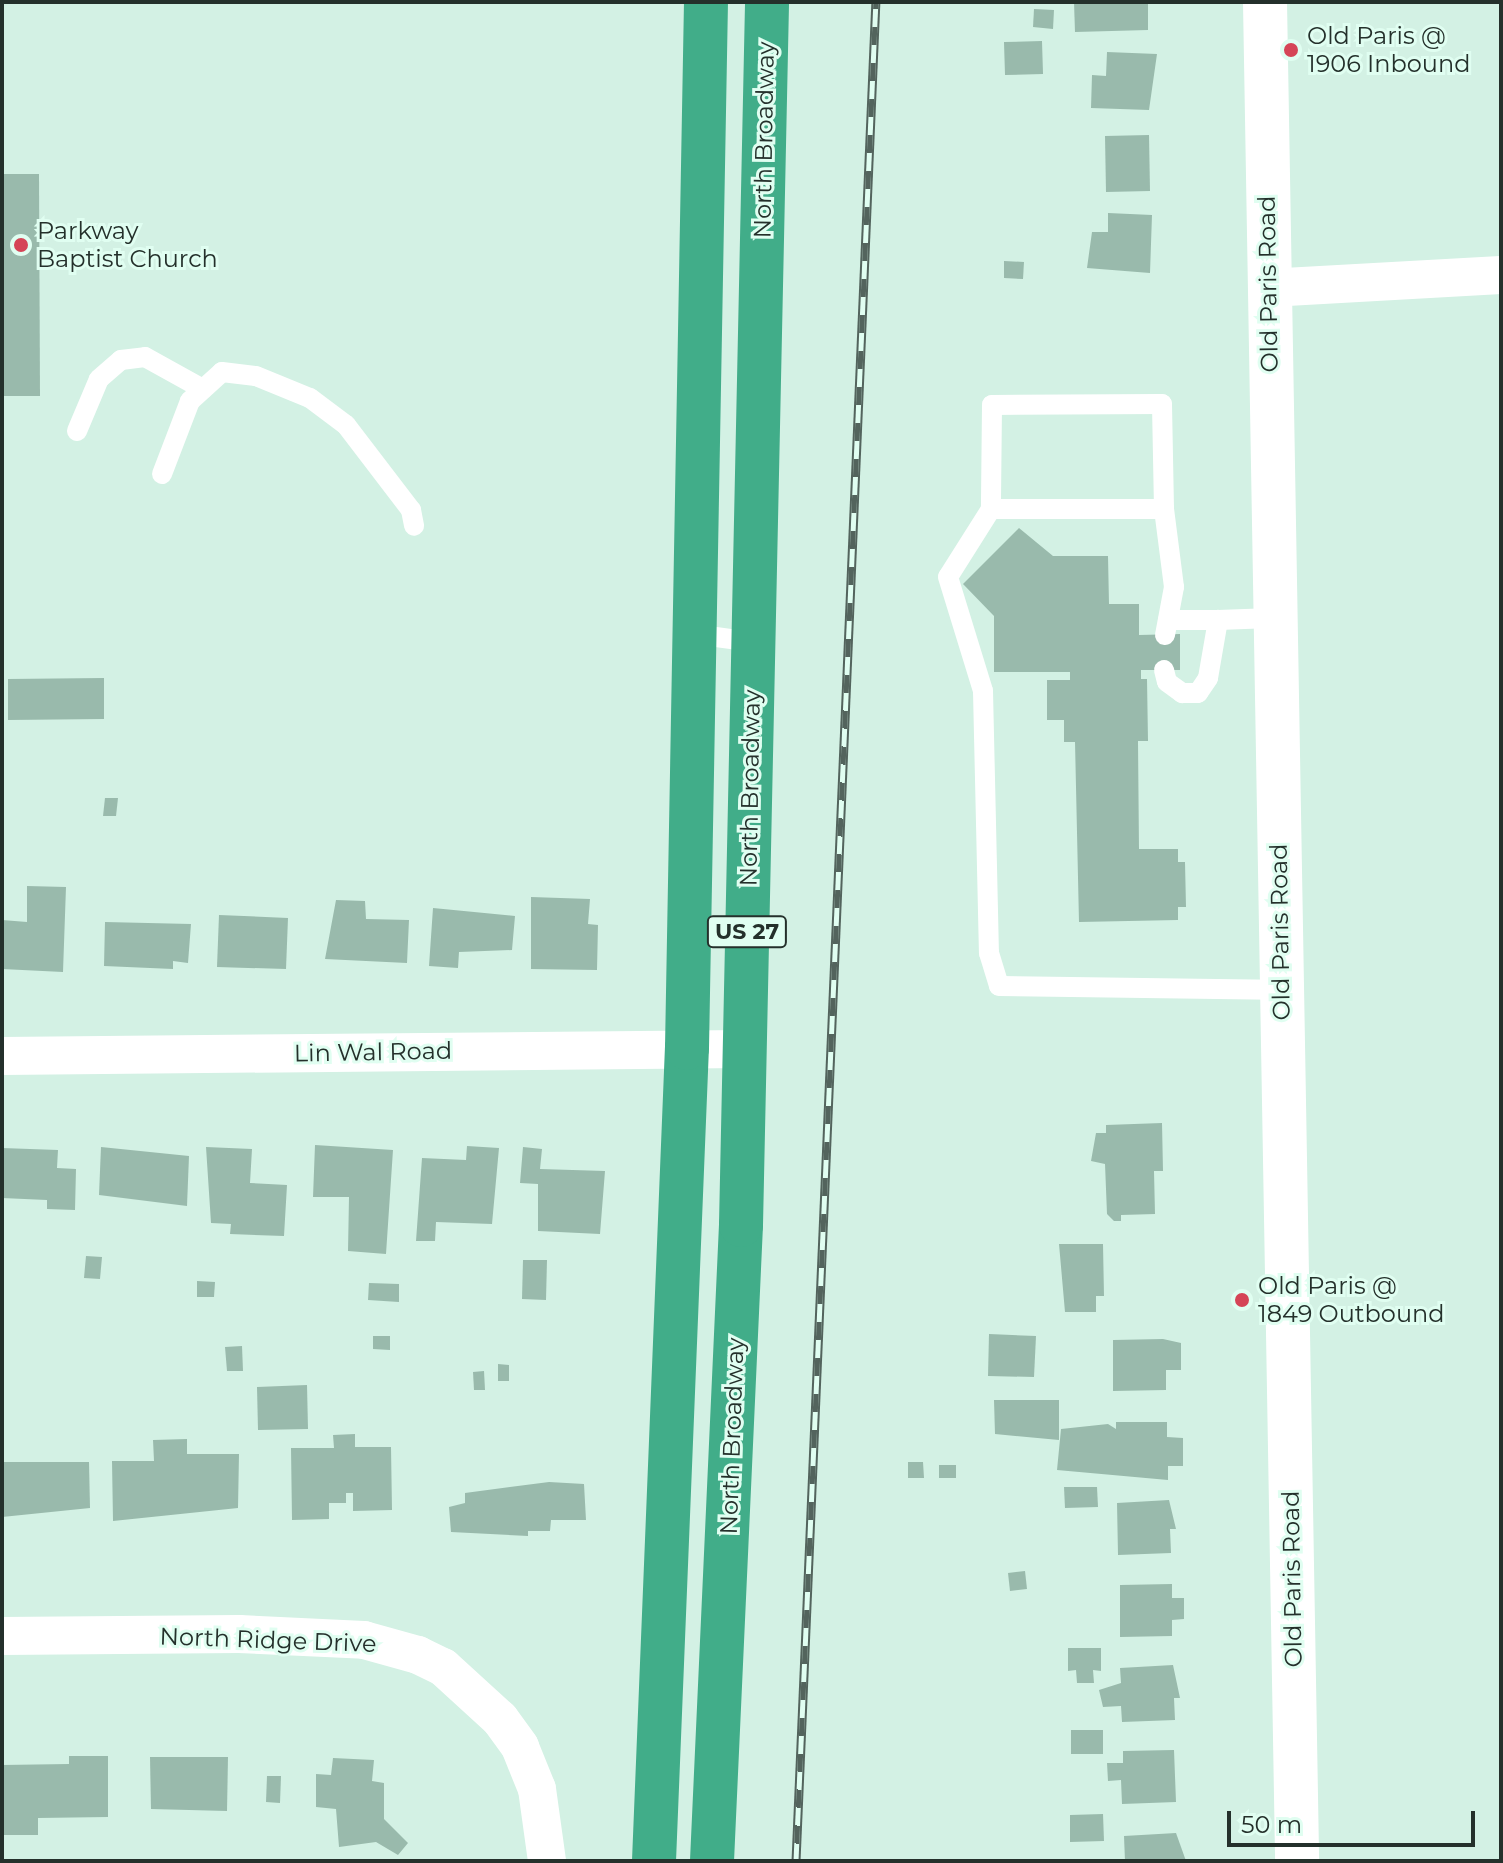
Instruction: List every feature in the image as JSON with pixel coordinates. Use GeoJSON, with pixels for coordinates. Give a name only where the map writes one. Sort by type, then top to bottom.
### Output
{"type":"FeatureCollection","features":[{"type":"Feature","properties":{"kind":"highway","name":"US 27"},"geometry":{"type":"LineString","coordinates":[[654,1861],[687,1048],[706,2]]}},
{"type":"Feature","properties":{"kind":"highway","name":"North Broadway"},"geometry":{"type":"LineString","coordinates":[[712,1861],[744,1049],[767,2]]}},
{"type":"Feature","properties":{"kind":"street","name":"Old Paris Road"},"geometry":{"type":"LineString","coordinates":[[1265,2],[1297,1861]]}},
{"type":"Feature","properties":{"kind":"street"},"geometry":{"type":"LineString","coordinates":[[1268,288],[1501,275]]}},
{"type":"Feature","properties":{"kind":"street","name":"Lin Wal Road"},"geometry":{"type":"LineString","coordinates":[[2,1056],[744,1049]]}},
{"type":"Feature","properties":{"kind":"street","name":"North Ridge Drive"},"geometry":{"type":"LineString","coordinates":[[2,1636],[239,1634],[364,1640],[418,1655],[443,1667],[500,1719],[520,1747],[537,1789],[547,1861]]}},
{"type":"Feature","properties":{"kind":"lane"},"geometry":{"type":"LineString","coordinates":[[77,431],[99,379],[121,360],[145,357],[203,389]]}},
{"type":"Feature","properties":{"kind":"lane"},"geometry":{"type":"LineString","coordinates":[[162,474],[190,401],[222,372],[256,376],[310,398],[346,425],[411,510],[414,526]]}},
{"type":"Feature","properties":{"kind":"lane"},"geometry":{"type":"LineString","coordinates":[[1274,618],[1218,620],[1166,627],[1174,587],[1164,509],[1162,404],[992,405],[991,509],[948,577],[983,691],[989,953],[999,986],[1281,990]]}},
{"type":"Feature","properties":{"kind":"lane"},"geometry":{"type":"LineString","coordinates":[[991,509],[1164,509]]}},
{"type":"Feature","properties":{"kind":"lane"},"geometry":{"type":"LineString","coordinates":[[1164,670],[1167,682],[1182,693],[1198,693],[1208,678],[1218,620]]}},
{"type":"Feature","properties":{"kind":"lane"},"geometry":{"type":"LineString","coordinates":[[694,634],[753,642]]}},
{"type":"Feature","properties":{"kind":"building"},"geometry":{"type":"Polygon","coordinates":[[[1074,2],[1148,2],[1148,30],[1075,32],[1074,2]]]}},
{"type":"Feature","properties":{"kind":"building"},"geometry":{"type":"Polygon","coordinates":[[[1034,9],[1054,10],[1053,29],[1033,27],[1034,9]]]}},
{"type":"Feature","properties":{"kind":"building"},"geometry":{"type":"Polygon","coordinates":[[[1042,41],[1043,74],[1005,75],[1004,42],[1042,41]]]}},
{"type":"Feature","properties":{"kind":"building"},"geometry":{"type":"Polygon","coordinates":[[[1107,52],[1157,54],[1149,110],[1091,108],[1092,75],[1106,76],[1107,52]]]}},
{"type":"Feature","properties":{"kind":"building"},"geometry":{"type":"Polygon","coordinates":[[[1149,135],[1150,191],[1106,192],[1105,136],[1149,135]]]}},
{"type":"Feature","properties":{"kind":"building","name":"Parkway Baptist Church"},"geometry":{"type":"Polygon","coordinates":[[[2,174],[39,174],[40,396],[2,396],[2,174]]]}},
{"type":"Feature","properties":{"kind":"building"},"geometry":{"type":"Polygon","coordinates":[[[1108,213],[1152,215],[1150,273],[1087,268],[1092,232],[1108,232],[1108,213]]]}},
{"type":"Feature","properties":{"kind":"building"},"geometry":{"type":"Polygon","coordinates":[[[1004,261],[1024,262],[1023,279],[1004,278],[1004,261]]]}},
{"type":"Feature","properties":{"kind":"building"},"geometry":{"type":"Polygon","coordinates":[[[1019,528],[1053,556],[1108,556],[1109,604],[1139,604],[1139,635],[1180,634],[1180,670],[1141,670],[1141,679],[1147,679],[1148,741],[1138,741],[1139,849],[1178,849],[1178,862],[1185,862],[1186,907],[1178,907],[1178,920],[1079,922],[1075,742],[1064,742],[1064,720],[1047,720],[1047,680],[1070,680],[1070,672],[994,672],[994,616],[963,584],[1019,528]]]}},
{"type":"Feature","properties":{"kind":"building"},"geometry":{"type":"Polygon","coordinates":[[[104,678],[104,719],[8,720],[8,679],[104,678]]]}},
{"type":"Feature","properties":{"kind":"building"},"geometry":{"type":"Polygon","coordinates":[[[105,798],[118,798],[116,816],[103,816],[105,798]]]}},
{"type":"Feature","properties":{"kind":"building"},"geometry":{"type":"Polygon","coordinates":[[[27,886],[66,887],[63,972],[2,969],[2,920],[27,922],[27,886]]]}},
{"type":"Feature","properties":{"kind":"building"},"geometry":{"type":"Polygon","coordinates":[[[531,897],[590,899],[588,924],[598,925],[597,970],[531,969],[531,897]]]}},
{"type":"Feature","properties":{"kind":"building"},"geometry":{"type":"Polygon","coordinates":[[[336,900],[365,901],[366,919],[409,920],[407,963],[325,959],[336,900]]]}},
{"type":"Feature","properties":{"kind":"building"},"geometry":{"type":"Polygon","coordinates":[[[433,908],[515,916],[512,950],[459,952],[458,968],[429,966],[433,908]]]}},
{"type":"Feature","properties":{"kind":"building"},"geometry":{"type":"Polygon","coordinates":[[[219,915],[288,918],[286,969],[217,967],[219,915]]]}},
{"type":"Feature","properties":{"kind":"building"},"geometry":{"type":"Polygon","coordinates":[[[105,922],[191,924],[188,963],[173,961],[173,969],[104,966],[105,922]]]}},
{"type":"Feature","properties":{"kind":"building"},"geometry":{"type":"Polygon","coordinates":[[[1162,1123],[1163,1171],[1154,1171],[1155,1214],[1121,1215],[1121,1221],[1114,1221],[1107,1214],[1105,1164],[1091,1161],[1096,1133],[1106,1133],[1106,1125],[1162,1123]]]}},
{"type":"Feature","properties":{"kind":"building"},"geometry":{"type":"Polygon","coordinates":[[[315,1145],[393,1150],[386,1254],[348,1251],[349,1197],[313,1197],[315,1145]]]}},
{"type":"Feature","properties":{"kind":"building"},"geometry":{"type":"Polygon","coordinates":[[[467,1146],[499,1148],[492,1224],[436,1222],[435,1241],[416,1241],[422,1158],[466,1160],[467,1146]]]}},
{"type":"Feature","properties":{"kind":"building"},"geometry":{"type":"Polygon","coordinates":[[[101,1147],[189,1156],[187,1206],[99,1195],[101,1147]]]}},
{"type":"Feature","properties":{"kind":"building"},"geometry":{"type":"Polygon","coordinates":[[[206,1147],[252,1149],[250,1183],[287,1185],[284,1236],[230,1234],[231,1224],[211,1223],[206,1147]]]}},
{"type":"Feature","properties":{"kind":"building"},"geometry":{"type":"Polygon","coordinates":[[[523,1147],[542,1149],[540,1169],[605,1171],[600,1234],[538,1231],[538,1184],[520,1183],[523,1147]]]}},
{"type":"Feature","properties":{"kind":"building"},"geometry":{"type":"Polygon","coordinates":[[[2,1148],[58,1150],[57,1168],[76,1169],[75,1210],[47,1209],[47,1200],[2,1198],[2,1148]]]}},
{"type":"Feature","properties":{"kind":"building"},"geometry":{"type":"Polygon","coordinates":[[[1059,1244],[1103,1244],[1104,1296],[1096,1296],[1096,1312],[1065,1312],[1059,1244]]]}},
{"type":"Feature","properties":{"kind":"building"},"geometry":{"type":"Polygon","coordinates":[[[86,1256],[102,1257],[100,1279],[84,1278],[86,1256]]]}},
{"type":"Feature","properties":{"kind":"building"},"geometry":{"type":"Polygon","coordinates":[[[523,1260],[547,1260],[546,1300],[522,1299],[523,1260]]]}},
{"type":"Feature","properties":{"kind":"building"},"geometry":{"type":"Polygon","coordinates":[[[197,1281],[215,1282],[214,1297],[197,1297],[197,1281]]]}},
{"type":"Feature","properties":{"kind":"building"},"geometry":{"type":"Polygon","coordinates":[[[369,1283],[399,1284],[399,1302],[368,1300],[369,1283]]]}},
{"type":"Feature","properties":{"kind":"building"},"geometry":{"type":"Polygon","coordinates":[[[989,1334],[1036,1336],[1034,1377],[988,1376],[989,1334]]]}},
{"type":"Feature","properties":{"kind":"building"},"geometry":{"type":"Polygon","coordinates":[[[373,1336],[390,1336],[390,1350],[373,1349],[373,1336]]]}},
{"type":"Feature","properties":{"kind":"building"},"geometry":{"type":"Polygon","coordinates":[[[1163,1339],[1181,1343],[1181,1370],[1166,1370],[1166,1390],[1113,1391],[1113,1340],[1163,1339]]]}},
{"type":"Feature","properties":{"kind":"building"},"geometry":{"type":"Polygon","coordinates":[[[242,1346],[243,1371],[227,1371],[225,1347],[242,1346]]]}},
{"type":"Feature","properties":{"kind":"building"},"geometry":{"type":"Polygon","coordinates":[[[498,1364],[509,1365],[509,1381],[498,1381],[498,1364]]]}},
{"type":"Feature","properties":{"kind":"building"},"geometry":{"type":"Polygon","coordinates":[[[484,1371],[485,1390],[474,1390],[473,1372],[484,1371]]]}},
{"type":"Feature","properties":{"kind":"building"},"geometry":{"type":"Polygon","coordinates":[[[307,1385],[308,1429],[258,1430],[257,1387],[307,1385]]]}},
{"type":"Feature","properties":{"kind":"building"},"geometry":{"type":"Polygon","coordinates":[[[994,1400],[1059,1400],[1059,1440],[995,1434],[994,1400]]]}},
{"type":"Feature","properties":{"kind":"building"},"geometry":{"type":"Polygon","coordinates":[[[1116,1422],[1167,1422],[1167,1437],[1183,1438],[1183,1466],[1168,1466],[1168,1480],[1057,1470],[1061,1429],[1108,1424],[1116,1429],[1116,1422]]]}},
{"type":"Feature","properties":{"kind":"building"},"geometry":{"type":"Polygon","coordinates":[[[355,1434],[355,1447],[391,1447],[392,1510],[353,1511],[353,1493],[346,1493],[346,1503],[329,1503],[329,1519],[292,1520],[291,1448],[334,1448],[333,1435],[355,1434]]]}},
{"type":"Feature","properties":{"kind":"building"},"geometry":{"type":"Polygon","coordinates":[[[187,1439],[187,1454],[239,1454],[238,1508],[113,1521],[112,1461],[154,1461],[153,1440],[187,1439]]]}},
{"type":"Feature","properties":{"kind":"building"},"geometry":{"type":"Polygon","coordinates":[[[2,1462],[89,1462],[90,1508],[2,1517],[2,1462]]]}},
{"type":"Feature","properties":{"kind":"building"},"geometry":{"type":"Polygon","coordinates":[[[908,1462],[923,1462],[924,1478],[908,1478],[908,1462]]]}},
{"type":"Feature","properties":{"kind":"building"},"geometry":{"type":"Polygon","coordinates":[[[939,1465],[956,1465],[956,1478],[939,1478],[939,1465]]]}},
{"type":"Feature","properties":{"kind":"building"},"geometry":{"type":"Polygon","coordinates":[[[549,1482],[584,1484],[586,1520],[551,1520],[550,1531],[528,1531],[528,1536],[451,1532],[449,1507],[465,1503],[465,1493],[549,1482]]]}},
{"type":"Feature","properties":{"kind":"building"},"geometry":{"type":"Polygon","coordinates":[[[1064,1487],[1097,1487],[1098,1507],[1065,1508],[1064,1487]]]}},
{"type":"Feature","properties":{"kind":"building"},"geometry":{"type":"Polygon","coordinates":[[[1169,1500],[1176,1529],[1170,1529],[1171,1553],[1118,1555],[1117,1503],[1169,1500]]]}},
{"type":"Feature","properties":{"kind":"building"},"geometry":{"type":"Polygon","coordinates":[[[1025,1571],[1027,1589],[1010,1591],[1008,1573],[1025,1571]]]}},
{"type":"Feature","properties":{"kind":"building"},"geometry":{"type":"Polygon","coordinates":[[[1172,1584],[1172,1598],[1184,1598],[1184,1619],[1172,1620],[1172,1636],[1120,1637],[1120,1585],[1172,1584]]]}},
{"type":"Feature","properties":{"kind":"building"},"geometry":{"type":"Polygon","coordinates":[[[1068,1648],[1101,1648],[1101,1671],[1093,1670],[1094,1683],[1077,1683],[1076,1670],[1068,1671],[1068,1648]]]}},
{"type":"Feature","properties":{"kind":"building"},"geometry":{"type":"Polygon","coordinates":[[[1173,1665],[1180,1698],[1174,1698],[1175,1720],[1122,1722],[1121,1706],[1103,1707],[1099,1690],[1121,1683],[1120,1668],[1173,1665]]]}},
{"type":"Feature","properties":{"kind":"building"},"geometry":{"type":"Polygon","coordinates":[[[1071,1730],[1103,1730],[1103,1754],[1071,1754],[1071,1730]]]}},
{"type":"Feature","properties":{"kind":"building"},"geometry":{"type":"Polygon","coordinates":[[[1174,1750],[1176,1802],[1122,1804],[1121,1780],[1108,1781],[1107,1763],[1123,1763],[1123,1751],[1174,1750]]]}},
{"type":"Feature","properties":{"kind":"building"},"geometry":{"type":"Polygon","coordinates":[[[69,1756],[108,1756],[108,1817],[38,1818],[38,1835],[2,1835],[2,1765],[69,1764],[69,1756]]]}},
{"type":"Feature","properties":{"kind":"building"},"geometry":{"type":"Polygon","coordinates":[[[150,1757],[228,1757],[227,1811],[151,1809],[150,1757]]]}},
{"type":"Feature","properties":{"kind":"building"},"geometry":{"type":"Polygon","coordinates":[[[333,1758],[374,1760],[372,1781],[384,1783],[384,1819],[408,1843],[398,1855],[376,1842],[339,1847],[336,1809],[316,1807],[316,1774],[331,1775],[333,1758]]]}},
{"type":"Feature","properties":{"kind":"building"},"geometry":{"type":"Polygon","coordinates":[[[267,1776],[281,1776],[280,1803],[266,1802],[267,1776]]]}},
{"type":"Feature","properties":{"kind":"building"},"geometry":{"type":"Polygon","coordinates":[[[1103,1814],[1104,1841],[1070,1842],[1070,1815],[1103,1814]]]}},
{"type":"Feature","properties":{"kind":"building"},"geometry":{"type":"Polygon","coordinates":[[[1176,1833],[1186,1861],[1125,1861],[1124,1836],[1176,1833]]]}},
{"type":"Feature","properties":{"kind":"railway"},"geometry":{"type":"LineString","coordinates":[[796,1861],[876,2]]}},
{"type":"Feature","properties":{"kind":"place","name":"Old Paris @ 1906 Inbound"},"geometry":{"type":"Point","coordinates":[1291,50]}},
{"type":"Feature","properties":{"kind":"place","name":"Parkway Baptist Church"},"geometry":{"type":"Point","coordinates":[21,245]}},
{"type":"Feature","properties":{"kind":"place","name":"Old Paris @ 1849 Outbound"},"geometry":{"type":"Point","coordinates":[1242,1300]}}]}
